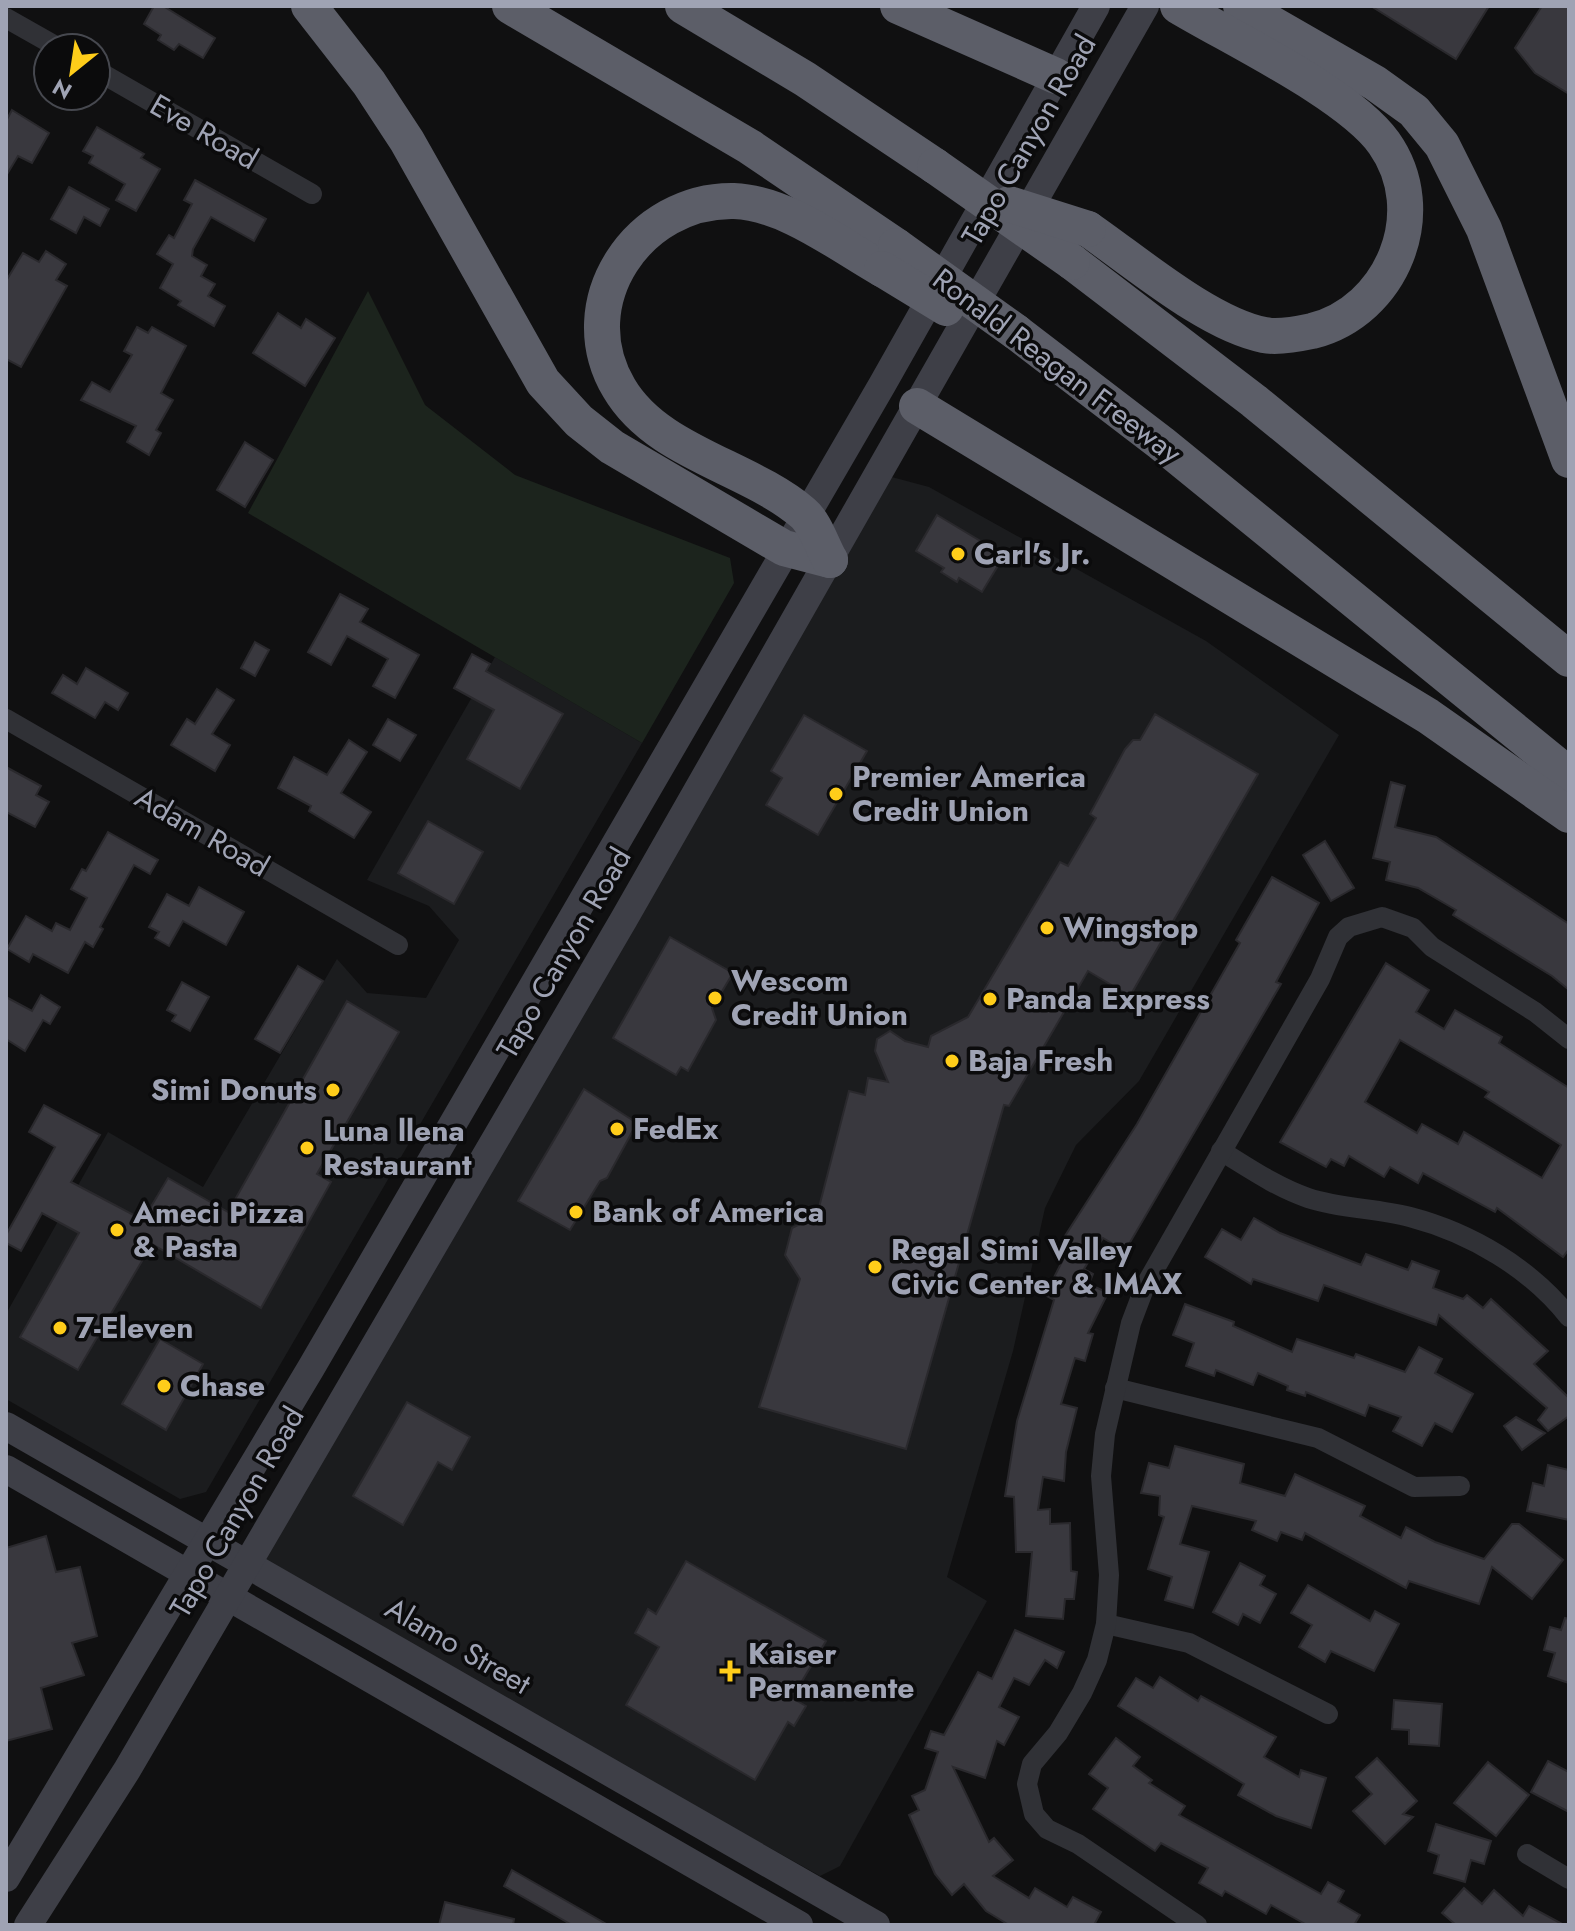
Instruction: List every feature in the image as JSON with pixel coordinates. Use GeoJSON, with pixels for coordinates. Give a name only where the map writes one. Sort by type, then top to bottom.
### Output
{"type":"FeatureCollection","features":[{"type":"Feature","properties":{"kind":"highway"},"geometry":{"type":"LineString","coordinates":[[309,6],[369,83],[407,141],[505,321],[543,382],[579,421],[612,447],[784,548],[830,560]]}},
{"type":"Feature","properties":{"kind":"highway"},"geometry":{"type":"LineString","coordinates":[[510,6],[750,147],[889,257]]}},
{"type":"Feature","properties":{"kind":"highway"},"geometry":{"type":"LineString","coordinates":[[683,6],[805,79],[1072,262],[1254,401],[1569,659]]}},
{"type":"Feature","properties":{"kind":"highway"},"geometry":{"type":"LineString","coordinates":[[898,6],[1056,76]]}},
{"type":"Feature","properties":{"kind":"highway"},"geometry":{"type":"LineString","coordinates":[[976,194],[1088,229],[1209,312],[1238,327],[1267,336],[1327,327],[1349,315],[1372,296],[1391,270],[1402,243],[1404,187],[1397,163],[1364,120],[1178,6]]}},
{"type":"Feature","properties":{"kind":"highway"},"geometry":{"type":"LineString","coordinates":[[1241,6],[1375,83],[1414,111],[1442,145],[1484,229],[1569,460]]}},
{"type":"Feature","properties":{"kind":"highway"},"geometry":{"type":"LineString","coordinates":[[830,560],[805,514],[666,433],[638,413],[618,387],[608,361],[601,330],[603,305],[626,255],[644,233],[667,215],[697,204],[736,201],[763,207],[889,257]]}},
{"type":"Feature","properties":{"kind":"highway","name":"Ronald Reagan Freeway"},"geometry":{"type":"LineString","coordinates":[[889,257],[1161,443],[1569,775]]}},
{"type":"Feature","properties":{"kind":"highway"},"geometry":{"type":"LineString","coordinates":[[917,406],[1428,716],[1569,815]]}},
{"type":"Feature","properties":{"kind":"main road","name":"Tapo Canyon Road"},"geometry":{"type":"LineString","coordinates":[[6,1878],[209,1542],[1096,6]]}},
{"type":"Feature","properties":{"kind":"main road","name":"Tapo Canyon Road"},"geometry":{"type":"LineString","coordinates":[[28,1925],[127,1770],[624,919],[1145,6]]}},
{"type":"Feature","properties":{"kind":"main road","name":"Alamo Street"},"geometry":{"type":"LineString","coordinates":[[6,1426],[876,1925]]}},
{"type":"Feature","properties":{"kind":"main road"},"geometry":{"type":"LineString","coordinates":[[6,1469],[799,1925]]}},
{"type":"Feature","properties":{"kind":"street"},"geometry":{"type":"LineString","coordinates":[[6,18],[32,33]]}},
{"type":"Feature","properties":{"kind":"street","name":"Eve Road"},"geometry":{"type":"LineString","coordinates":[[112,79],[312,194]]}},
{"type":"Feature","properties":{"kind":"street","name":"Adam Road"},"geometry":{"type":"LineString","coordinates":[[6,719],[398,945]]}},
{"type":"Feature","properties":{"kind":"street"},"geometry":{"type":"LineString","coordinates":[[1197,1925],[1078,1844],[1047,1829],[1030,1806],[1027,1784],[1032,1764],[1058,1733],[1082,1693],[1097,1660],[1106,1624],[1109,1575],[1101,1476],[1115,1388],[1145,1286],[1312,994],[1338,937],[1349,927],[1382,917],[1413,928],[1432,947],[1535,1012],[1569,1039]]}},
{"type":"Feature","properties":{"kind":"street"},"geometry":{"type":"LineString","coordinates":[[1221,1151],[1272,1182],[1307,1198],[1409,1217],[1461,1234],[1514,1265],[1566,1305]]}},
{"type":"Feature","properties":{"kind":"street"},"geometry":{"type":"LineString","coordinates":[[1115,1388],[1318,1438],[1414,1487],[1460,1486]]}},
{"type":"Feature","properties":{"kind":"street"},"geometry":{"type":"LineString","coordinates":[[1106,1624],[1189,1643],[1328,1714]]}},
{"type":"Feature","properties":{"kind":"street"},"geometry":{"type":"LineString","coordinates":[[1527,1854],[1569,1879]]}},
{"type":"Feature","properties":{"kind":"shaded area"},"geometry":{"type":"Polygon","coordinates":[[[368,291],[425,405],[515,475],[730,558],[734,583],[642,743],[248,513],[368,291]]]}},
{"type":"Feature","properties":{"kind":"shaded area"},"geometry":{"type":"Polygon","coordinates":[[[888,476],[929,487],[1206,641],[1339,735],[1139,1081],[1076,1145],[1045,1208],[1013,1351],[947,1577],[987,1601],[840,1866],[820,1876],[257,1561],[888,476]]]}},
{"type":"Feature","properties":{"kind":"shaded area"},"geometry":{"type":"Polygon","coordinates":[[[495,657],[642,743],[206,1492],[180,1499],[6,1399],[6,1314],[108,1132],[203,1187],[337,959],[367,993],[426,998],[459,940],[429,906],[367,880],[495,657]]]}},
{"type":"Feature","properties":{"kind":"building"},"geometry":{"type":"Polygon","coordinates":[[[154,6],[163,6],[215,38],[203,58],[179,44],[174,50],[158,40],[161,35],[144,24],[154,6]]]}},
{"type":"Feature","properties":{"kind":"building"},"geometry":{"type":"Polygon","coordinates":[[[1371,6],[1489,6],[1456,59],[1371,6]]]}},
{"type":"Feature","properties":{"kind":"building"},"geometry":{"type":"Polygon","coordinates":[[[1542,6],[1569,6],[1569,94],[1535,73],[1515,48],[1542,6]]]}},
{"type":"Feature","properties":{"kind":"building"},"geometry":{"type":"Polygon","coordinates":[[[12,110],[49,133],[32,163],[18,156],[6,176],[6,121],[12,110]]]}},
{"type":"Feature","properties":{"kind":"building"},"geometry":{"type":"Polygon","coordinates":[[[97,127],[144,154],[141,158],[160,169],[136,211],[116,200],[125,184],[89,163],[93,156],[83,151],[97,127]]]}},
{"type":"Feature","properties":{"kind":"building"},"geometry":{"type":"Polygon","coordinates":[[[195,180],[266,219],[254,241],[211,217],[193,249],[192,256],[207,265],[201,276],[215,284],[208,296],[225,306],[214,326],[178,305],[181,301],[160,288],[173,264],[157,254],[169,235],[174,238],[192,204],[184,200],[195,180]]]}},
{"type":"Feature","properties":{"kind":"building"},"geometry":{"type":"Polygon","coordinates":[[[69,187],[109,209],[100,226],[84,217],[76,233],[51,219],[69,187]]]}},
{"type":"Feature","properties":{"kind":"building"},"geometry":{"type":"Polygon","coordinates":[[[46,251],[66,264],[56,280],[67,286],[21,367],[6,359],[6,281],[23,253],[39,262],[46,251]]]}},
{"type":"Feature","properties":{"kind":"building"},"geometry":{"type":"Polygon","coordinates":[[[278,313],[301,328],[306,319],[335,338],[305,386],[253,353],[278,313]]]}},
{"type":"Feature","properties":{"kind":"building"},"geometry":{"type":"Polygon","coordinates":[[[137,327],[148,333],[152,327],[186,346],[161,393],[173,400],[156,430],[161,433],[149,455],[127,442],[136,426],[81,400],[92,382],[110,392],[132,355],[124,351],[137,327]]]}},
{"type":"Feature","properties":{"kind":"building"},"geometry":{"type":"Polygon","coordinates":[[[245,442],[273,460],[245,507],[217,490],[245,442]]]}},
{"type":"Feature","properties":{"kind":"building","name":"Carl's Jr."},"geometry":{"type":"Polygon","coordinates":[[[937,515],[997,551],[993,560],[999,564],[982,592],[959,578],[957,582],[941,572],[944,568],[916,551],[937,515]]]}},
{"type":"Feature","properties":{"kind":"building"},"geometry":{"type":"Polygon","coordinates":[[[340,594],[368,609],[360,622],[419,655],[395,698],[373,686],[388,659],[347,636],[331,665],[308,652],[340,594]]]}},
{"type":"Feature","properties":{"kind":"building"},"geometry":{"type":"Polygon","coordinates":[[[255,642],[269,650],[255,676],[241,668],[255,642]]]}},
{"type":"Feature","properties":{"kind":"building"},"geometry":{"type":"Polygon","coordinates":[[[472,654],[490,664],[486,671],[563,714],[520,789],[467,759],[494,710],[454,688],[472,654]]]}},
{"type":"Feature","properties":{"kind":"building"},"geometry":{"type":"Polygon","coordinates":[[[86,668],[128,693],[118,710],[105,702],[95,718],[52,693],[63,675],[77,684],[86,668]]]}},
{"type":"Feature","properties":{"kind":"building"},"geometry":{"type":"Polygon","coordinates":[[[217,689],[234,700],[212,734],[230,745],[215,771],[171,745],[187,719],[195,724],[217,689]]]}},
{"type":"Feature","properties":{"kind":"building"},"geometry":{"type":"Polygon","coordinates":[[[1155,714],[1258,774],[1130,996],[1088,971],[1009,1106],[1004,1105],[906,1449],[759,1407],[800,1279],[785,1255],[792,1228],[817,1215],[849,1091],[865,1095],[868,1078],[888,1082],[875,1051],[877,1039],[890,1031],[905,1041],[928,1047],[931,1036],[968,1017],[1060,862],[1068,866],[1096,818],[1090,814],[1125,749],[1133,740],[1140,740],[1155,714]]]}},
{"type":"Feature","properties":{"kind":"building"},"geometry":{"type":"Polygon","coordinates":[[[804,715],[867,751],[818,835],[766,805],[782,778],[771,771],[804,715]]]}},
{"type":"Feature","properties":{"kind":"building"},"geometry":{"type":"Polygon","coordinates":[[[388,719],[416,735],[400,761],[373,745],[388,719]]]}},
{"type":"Feature","properties":{"kind":"building"},"geometry":{"type":"Polygon","coordinates":[[[349,740],[367,752],[341,793],[371,812],[354,838],[309,811],[311,806],[278,788],[294,757],[327,775],[349,740]]]}},
{"type":"Feature","properties":{"kind":"building"},"geometry":{"type":"Polygon","coordinates":[[[6,767],[41,786],[36,795],[49,802],[35,827],[6,812],[6,767]]]}},
{"type":"Feature","properties":{"kind":"building"},"geometry":{"type":"Polygon","coordinates":[[[1391,782],[1405,786],[1395,827],[1436,837],[1569,924],[1569,990],[1552,976],[1453,915],[1456,910],[1418,888],[1386,880],[1390,862],[1373,858],[1391,782]]]}},
{"type":"Feature","properties":{"kind":"building"},"geometry":{"type":"Polygon","coordinates":[[[428,821],[483,852],[454,904],[398,873],[428,821]]]}},
{"type":"Feature","properties":{"kind":"building"},"geometry":{"type":"Polygon","coordinates":[[[108,832],[158,860],[150,874],[134,865],[100,927],[103,929],[93,947],[85,942],[68,973],[33,954],[29,962],[7,949],[26,916],[52,931],[56,923],[70,930],[87,898],[71,889],[82,869],[86,871],[108,832]]]}},
{"type":"Feature","properties":{"kind":"building"},"geometry":{"type":"Polygon","coordinates":[[[1325,841],[1354,888],[1331,901],[1303,855],[1325,841]]]}},
{"type":"Feature","properties":{"kind":"building"},"geometry":{"type":"Polygon","coordinates":[[[1272,877],[1319,903],[1276,982],[1281,984],[1125,1251],[1103,1238],[1084,1269],[1093,1274],[1089,1284],[1108,1293],[1088,1333],[1093,1334],[1085,1361],[1075,1358],[1061,1404],[1077,1408],[1066,1452],[1064,1481],[1043,1477],[1038,1510],[1050,1509],[1050,1524],[1070,1523],[1071,1571],[1077,1572],[1074,1599],[1065,1599],[1063,1619],[1026,1616],[1032,1552],[1016,1552],[1014,1497],[1005,1496],[1017,1421],[1054,1300],[1045,1295],[1071,1244],[1063,1239],[1137,1124],[1240,943],[1236,940],[1272,877]]]}},
{"type":"Feature","properties":{"kind":"building"},"geometry":{"type":"Polygon","coordinates":[[[199,887],[244,912],[226,945],[183,921],[169,946],[155,938],[159,932],[149,927],[167,894],[189,906],[199,887]]]}},
{"type":"Feature","properties":{"kind":"building"},"geometry":{"type":"Polygon","coordinates":[[[670,937],[733,973],[712,1008],[716,1020],[688,1071],[681,1067],[676,1075],[613,1038],[670,937]]]}},
{"type":"Feature","properties":{"kind":"building"},"geometry":{"type":"Polygon","coordinates":[[[1386,963],[1429,990],[1416,1012],[1444,1029],[1455,1010],[1502,1037],[1499,1043],[1569,1088],[1569,1249],[1563,1257],[1497,1208],[1495,1212],[1423,1173],[1418,1183],[1390,1167],[1384,1177],[1349,1156],[1344,1166],[1331,1159],[1326,1167],[1280,1142],[1386,963]],[[1400,1040],[1365,1102],[1417,1133],[1422,1124],[1458,1144],[1464,1132],[1542,1178],[1561,1145],[1485,1097],[1489,1092],[1400,1040]]]}},
{"type":"Feature","properties":{"kind":"building"},"geometry":{"type":"Polygon","coordinates":[[[298,966],[323,981],[280,1053],[255,1039],[298,966]]]}},
{"type":"Feature","properties":{"kind":"building"},"geometry":{"type":"Polygon","coordinates":[[[182,982],[209,997],[190,1031],[172,1021],[176,1015],[167,1010],[182,982]]]}},
{"type":"Feature","properties":{"kind":"building"},"geometry":{"type":"Polygon","coordinates":[[[41,995],[60,1007],[50,1024],[43,1020],[25,1051],[6,1039],[6,997],[32,1011],[41,995]]]}},
{"type":"Feature","properties":{"kind":"building"},"geometry":{"type":"Polygon","coordinates":[[[347,1001],[399,1032],[317,1174],[331,1182],[261,1308],[152,1244],[78,1370],[20,1337],[79,1233],[42,1213],[21,1251],[6,1243],[6,1235],[55,1147],[29,1132],[44,1105],[100,1135],[71,1182],[143,1220],[168,1178],[228,1212],[347,1001]]]}},
{"type":"Feature","properties":{"kind":"building"},"geometry":{"type":"Polygon","coordinates":[[[584,1089],[637,1123],[607,1178],[600,1181],[570,1230],[518,1201],[584,1089]]]}},
{"type":"Feature","properties":{"kind":"building"},"geometry":{"type":"Polygon","coordinates":[[[1254,1218],[1280,1233],[1361,1265],[1366,1254],[1408,1270],[1412,1261],[1439,1271],[1433,1288],[1463,1299],[1467,1295],[1483,1308],[1491,1299],[1548,1351],[1534,1364],[1569,1398],[1569,1416],[1548,1431],[1538,1420],[1547,1408],[1439,1315],[1436,1325],[1324,1285],[1318,1301],[1253,1279],[1251,1284],[1205,1257],[1222,1229],[1241,1240],[1254,1218]]]}},
{"type":"Feature","properties":{"kind":"building"},"geometry":{"type":"Polygon","coordinates":[[[1185,1304],[1234,1322],[1233,1326],[1292,1352],[1297,1339],[1354,1358],[1356,1354],[1405,1372],[1419,1347],[1442,1359],[1435,1373],[1473,1394],[1452,1432],[1435,1423],[1422,1446],[1393,1431],[1401,1417],[1369,1405],[1365,1416],[1306,1392],[1305,1396],[1287,1390],[1288,1386],[1258,1373],[1253,1385],[1216,1370],[1214,1376],[1186,1366],[1194,1343],[1173,1335],[1185,1304]]]}},
{"type":"Feature","properties":{"kind":"building"},"geometry":{"type":"Polygon","coordinates":[[[160,1339],[203,1364],[166,1430],[122,1404],[160,1339]]]}},
{"type":"Feature","properties":{"kind":"building"},"geometry":{"type":"Polygon","coordinates":[[[407,1402],[470,1437],[452,1470],[438,1462],[403,1525],[353,1496],[407,1402]]]}},
{"type":"Feature","properties":{"kind":"building"},"geometry":{"type":"Polygon","coordinates":[[[1516,1417],[1545,1433],[1522,1450],[1504,1426],[1516,1417]]]}},
{"type":"Feature","properties":{"kind":"building"},"geometry":{"type":"Polygon","coordinates":[[[1175,1446],[1244,1464],[1240,1483],[1285,1496],[1295,1474],[1365,1506],[1360,1516],[1401,1538],[1406,1527],[1435,1542],[1484,1559],[1512,1524],[1519,1524],[1563,1560],[1532,1599],[1492,1567],[1479,1604],[1409,1581],[1406,1588],[1305,1533],[1302,1540],[1281,1532],[1277,1541],[1252,1530],[1256,1521],[1192,1506],[1180,1544],[1209,1552],[1193,1608],[1165,1600],[1172,1577],[1148,1569],[1164,1517],[1159,1515],[1160,1496],[1141,1493],[1149,1463],[1169,1468],[1175,1446]]]}},
{"type":"Feature","properties":{"kind":"building"},"geometry":{"type":"Polygon","coordinates":[[[1548,1465],[1569,1470],[1569,1520],[1527,1511],[1533,1483],[1544,1486],[1548,1465]]]}},
{"type":"Feature","properties":{"kind":"building"},"geometry":{"type":"Polygon","coordinates":[[[46,1536],[56,1572],[80,1567],[97,1636],[72,1643],[84,1675],[41,1688],[52,1729],[6,1741],[6,1548],[46,1536]]]}},
{"type":"Feature","properties":{"kind":"building"},"geometry":{"type":"Polygon","coordinates":[[[686,1561],[826,1641],[792,1698],[806,1706],[794,1726],[788,1722],[755,1780],[626,1705],[659,1647],[635,1633],[648,1609],[656,1614],[686,1561]]]}},
{"type":"Feature","properties":{"kind":"building"},"geometry":{"type":"Polygon","coordinates":[[[1240,1563],[1265,1576],[1260,1585],[1276,1594],[1260,1623],[1243,1614],[1238,1625],[1213,1612],[1240,1563]]]}},
{"type":"Feature","properties":{"kind":"building"},"geometry":{"type":"Polygon","coordinates":[[[1308,1585],[1370,1621],[1375,1611],[1399,1624],[1374,1671],[1331,1651],[1325,1662],[1299,1647],[1312,1625],[1291,1613],[1308,1585]]]}},
{"type":"Feature","properties":{"kind":"building"},"geometry":{"type":"Polygon","coordinates":[[[1565,1618],[1569,1619],[1569,1683],[1548,1676],[1555,1653],[1544,1650],[1550,1627],[1561,1630],[1565,1618]]]}},
{"type":"Feature","properties":{"kind":"building"},"geometry":{"type":"Polygon","coordinates":[[[1015,1630],[1064,1652],[1057,1668],[1045,1660],[1029,1685],[1014,1678],[999,1707],[1019,1717],[1004,1745],[997,1741],[985,1778],[953,1767],[989,1842],[994,1838],[1013,1860],[993,1876],[1029,1898],[1035,1888],[1067,1907],[1073,1897],[1101,1912],[1094,1925],[1009,1925],[986,1911],[964,1884],[952,1895],[935,1874],[909,1815],[919,1810],[912,1796],[925,1790],[938,1752],[925,1748],[931,1731],[944,1735],[978,1672],[992,1679],[1015,1630]]]}},
{"type":"Feature","properties":{"kind":"building"},"geometry":{"type":"Polygon","coordinates":[[[1160,1677],[1198,1701],[1201,1696],[1276,1737],[1264,1757],[1299,1777],[1301,1770],[1326,1778],[1311,1828],[1276,1816],[1238,1795],[1244,1784],[1118,1706],[1136,1678],[1153,1688],[1160,1677]]]}},
{"type":"Feature","properties":{"kind":"building"},"geometry":{"type":"Polygon","coordinates":[[[1394,1700],[1442,1704],[1439,1746],[1409,1744],[1409,1730],[1392,1729],[1394,1700]]]}},
{"type":"Feature","properties":{"kind":"building"},"geometry":{"type":"Polygon","coordinates":[[[1116,1738],[1140,1757],[1133,1766],[1152,1780],[1149,1783],[1185,1806],[1179,1815],[1321,1894],[1328,1882],[1344,1891],[1338,1902],[1360,1915],[1354,1925],[1307,1925],[1271,1905],[1266,1914],[1225,1891],[1222,1896],[1199,1883],[1208,1868],[1161,1843],[1155,1851],[1093,1809],[1108,1788],[1089,1774],[1116,1738]]]}},
{"type":"Feature","properties":{"kind":"building"},"geometry":{"type":"Polygon","coordinates":[[[1377,1758],[1417,1801],[1403,1814],[1413,1817],[1385,1844],[1353,1811],[1372,1794],[1356,1777],[1377,1758]]]}},
{"type":"Feature","properties":{"kind":"building"},"geometry":{"type":"Polygon","coordinates":[[[1548,1761],[1569,1772],[1569,1812],[1531,1792],[1548,1761]]]}},
{"type":"Feature","properties":{"kind":"building"},"geometry":{"type":"Polygon","coordinates":[[[1488,1762],[1529,1795],[1496,1836],[1454,1803],[1488,1762]]]}},
{"type":"Feature","properties":{"kind":"building"},"geometry":{"type":"Polygon","coordinates":[[[1436,1824],[1491,1841],[1484,1864],[1471,1860],[1465,1882],[1434,1873],[1439,1855],[1428,1851],[1436,1824]]]}},
{"type":"Feature","properties":{"kind":"building"},"geometry":{"type":"Polygon","coordinates":[[[512,1870],[608,1925],[572,1925],[504,1886],[512,1870]]]}},
{"type":"Feature","properties":{"kind":"building"},"geometry":{"type":"Polygon","coordinates":[[[1464,1888],[1482,1904],[1494,1890],[1523,1916],[1529,1906],[1564,1925],[1456,1925],[1442,1913],[1464,1888]]]}},
{"type":"Feature","properties":{"kind":"building"},"geometry":{"type":"Polygon","coordinates":[[[445,1902],[514,1919],[513,1925],[439,1925],[445,1902]]]}},
{"type":"Feature","properties":{"kind":"place","name":"Carl's Jr."},"geometry":{"type":"Point","coordinates":[958,554]}},
{"type":"Feature","properties":{"kind":"place","name":"Premier America Credit Union"},"geometry":{"type":"Point","coordinates":[836,794]}},
{"type":"Feature","properties":{"kind":"place","name":"Wingstop"},"geometry":{"type":"Point","coordinates":[1047,928]}},
{"type":"Feature","properties":{"kind":"place","name":"Wescom Credit Union"},"geometry":{"type":"Point","coordinates":[715,998]}},
{"type":"Feature","properties":{"kind":"place","name":"Panda Express"},"geometry":{"type":"Point","coordinates":[990,999]}},
{"type":"Feature","properties":{"kind":"place","name":"Baja Fresh"},"geometry":{"type":"Point","coordinates":[952,1061]}},
{"type":"Feature","properties":{"kind":"place","name":"Simi Donuts"},"geometry":{"type":"Point","coordinates":[333,1090]}},
{"type":"Feature","properties":{"kind":"place","name":"FedEx"},"geometry":{"type":"Point","coordinates":[617,1129]}},
{"type":"Feature","properties":{"kind":"place","name":"Luna llena Restaurant"},"geometry":{"type":"Point","coordinates":[307,1148]}},
{"type":"Feature","properties":{"kind":"place","name":"Bank of America"},"geometry":{"type":"Point","coordinates":[576,1212]}},
{"type":"Feature","properties":{"kind":"place","name":"Ameci Pizza & Pasta"},"geometry":{"type":"Point","coordinates":[117,1230]}},
{"type":"Feature","properties":{"kind":"place","name":"Regal Simi Valley Civic Center & IMAX"},"geometry":{"type":"Point","coordinates":[875,1267]}},
{"type":"Feature","properties":{"kind":"place","name":"7-Eleven"},"geometry":{"type":"Point","coordinates":[60,1328]}},
{"type":"Feature","properties":{"kind":"place","name":"Chase"},"geometry":{"type":"Point","coordinates":[164,1386]}},
{"type":"Feature","properties":{"kind":"place","name":"Kaiser Permanente"},"geometry":{"type":"Point","coordinates":[730,1671]}}]}
